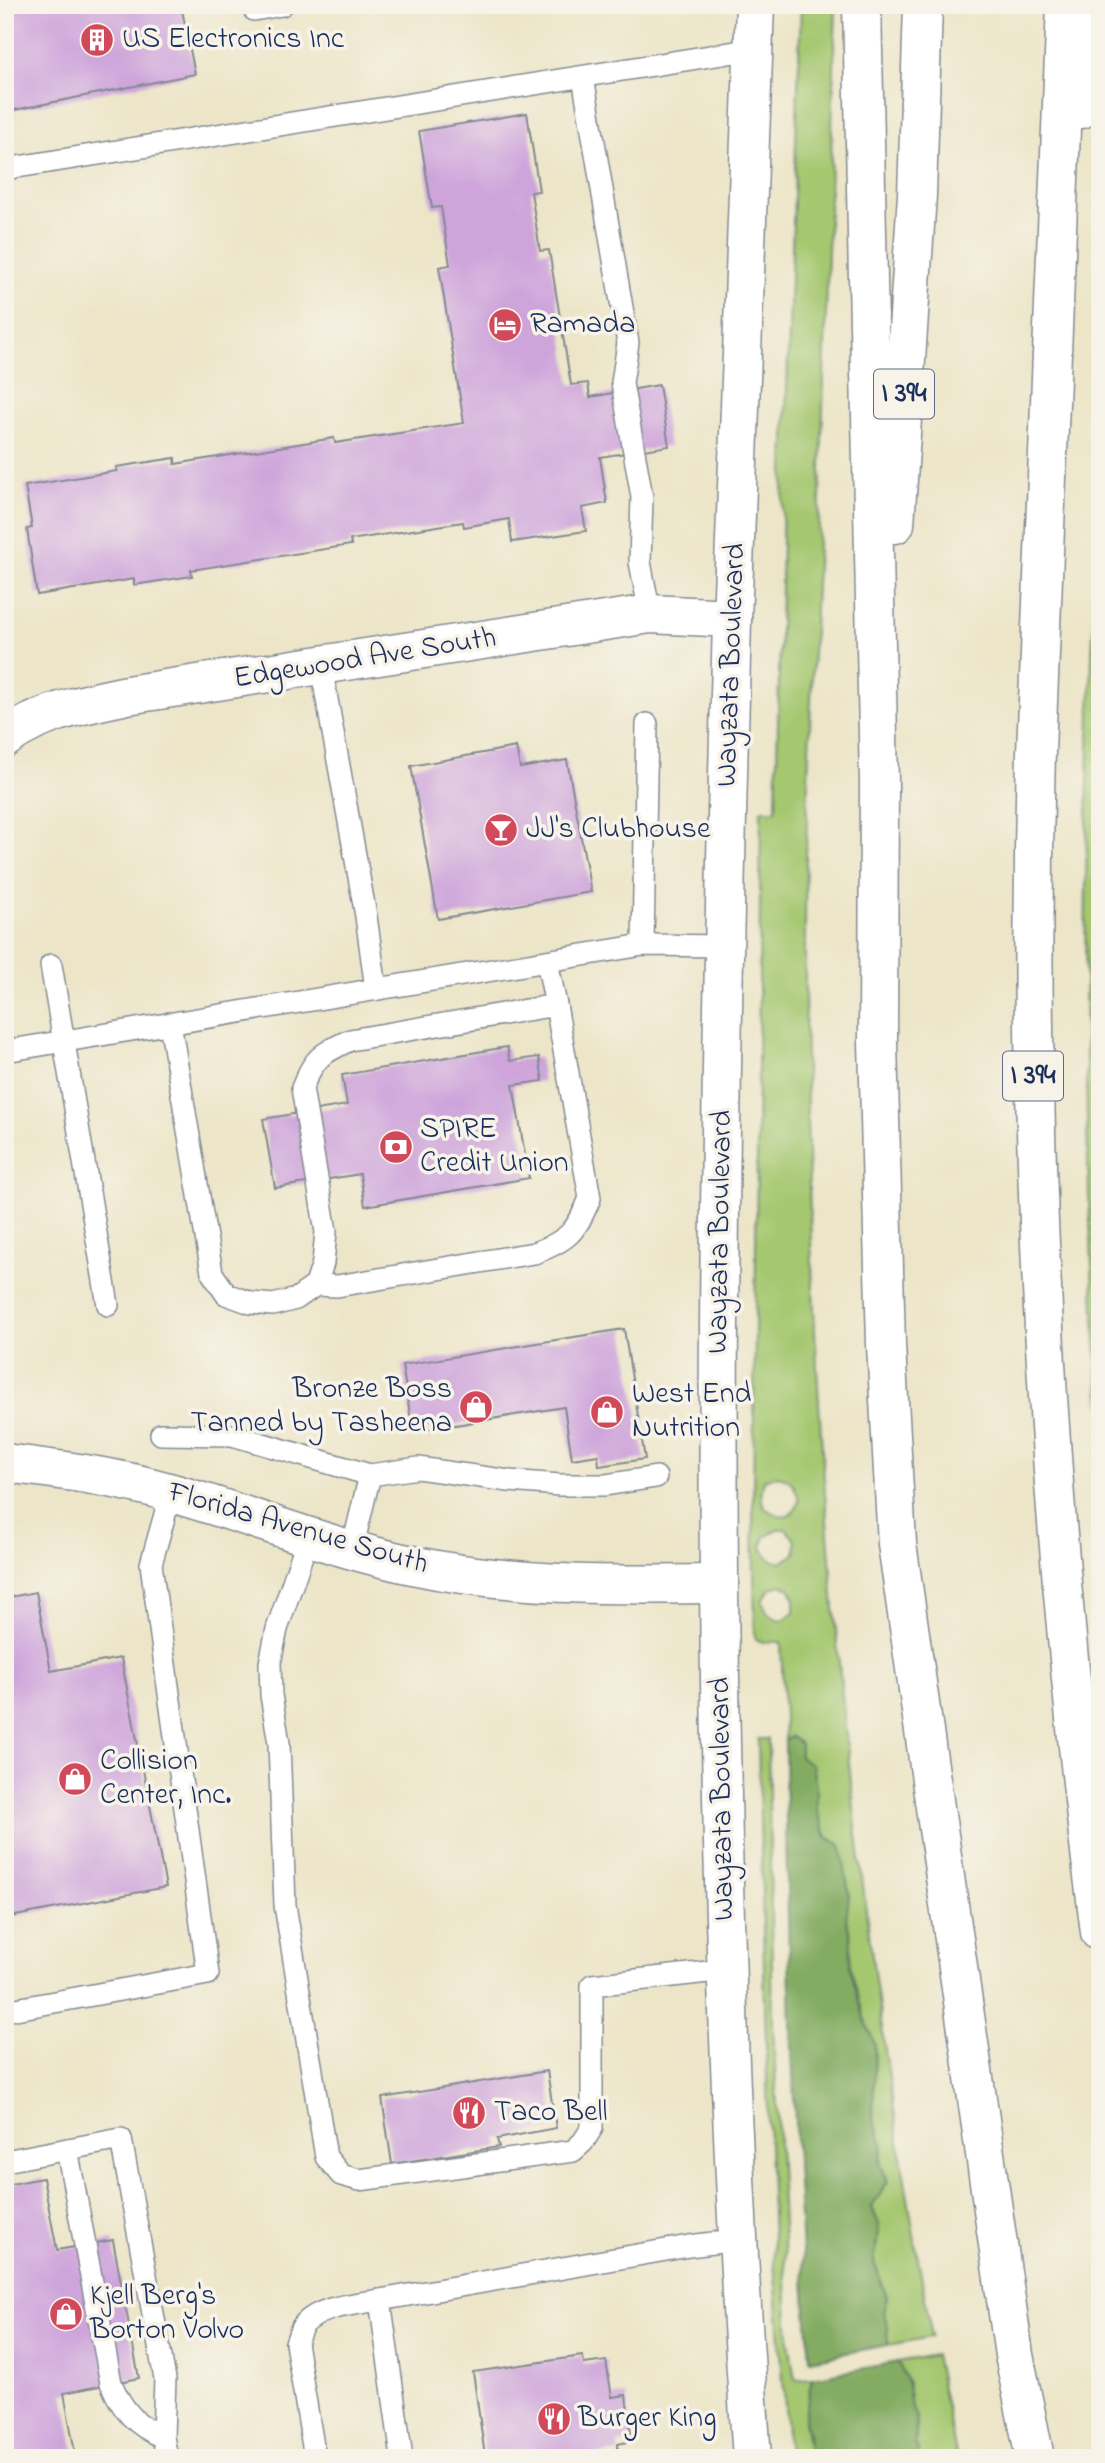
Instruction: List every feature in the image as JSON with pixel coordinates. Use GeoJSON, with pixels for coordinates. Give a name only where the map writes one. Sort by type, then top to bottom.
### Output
{"type":"FeatureCollection","features":[{"type":"Feature","properties":{"kind":"main road","name":"Wayzata Boulevard"},"geometry":{"type":"LineString","coordinates":[[746,2457],[726,1970],[719,1584],[720,1317],[732,618],[755,5]]}},
{"type":"Feature","properties":{"kind":"main road"},"geometry":{"type":"LineString","coordinates":[[862,5],[879,782]]}},
{"type":"Feature","properties":{"kind":"main road","name":"I 394"},"geometry":{"type":"LineString","coordinates":[[923,5],[916,195],[879,782],[878,1042],[886,1345],[897,1544],[1014,2356],[1035,2458]]}},
{"type":"Feature","properties":{"kind":"main road","name":"I 394"},"geometry":{"type":"LineString","coordinates":[[1066,5],[1060,217],[1036,752],[1033,1076],[1040,1272],[1053,1483],[1065,1633],[1100,1932]]}},
{"type":"Feature","properties":{"kind":"main road"},"geometry":{"type":"LineString","coordinates":[[1060,217],[1100,18]]}},
{"type":"Feature","properties":{"kind":"main road","name":"Edgewood Ave South"},"geometry":{"type":"LineString","coordinates":[[5,738],[41,718],[73,706],[127,695],[650,614],[732,618]]}},
{"type":"Feature","properties":{"kind":"main road","name":"Florida Avenue South"},"geometry":{"type":"LineString","coordinates":[[5,1463],[83,1472],[171,1493],[309,1538],[413,1566],[552,1582],[719,1584]]}},
{"type":"Feature","properties":{"kind":"main road"},"geometry":{"type":"LineString","coordinates":[[1010,2458],[1014,2356]]}},
{"type":"Feature","properties":{"kind":"lane"},"geometry":{"type":"LineString","coordinates":[[254,10],[282,5]]}},
{"type":"Feature","properties":{"kind":"lane"},"geometry":{"type":"LineString","coordinates":[[5,169],[754,49]]}},
{"type":"Feature","properties":{"kind":"lane"},"geometry":{"type":"LineString","coordinates":[[583,77],[628,343],[622,383],[642,497],[640,562],[650,614]]}},
{"type":"Feature","properties":{"kind":"lane"},"geometry":{"type":"LineString","coordinates":[[321,666],[366,915],[376,989]]}},
{"type":"Feature","properties":{"kind":"lane"},"geometry":{"type":"LineString","coordinates":[[643,945],[647,724]]}},
{"type":"Feature","properties":{"kind":"lane"},"geometry":{"type":"LineString","coordinates":[[5,1051],[643,945],[725,946]]}},
{"type":"Feature","properties":{"kind":"lane"},"geometry":{"type":"LineString","coordinates":[[316,1285],[337,1286],[534,1252],[567,1238],[581,1221],[590,1198],[547,961]]}},
{"type":"Feature","properties":{"kind":"lane"},"geometry":{"type":"LineString","coordinates":[[51,965],[108,1304]]}},
{"type":"Feature","properties":{"kind":"lane"},"geometry":{"type":"LineString","coordinates":[[170,1023],[212,1273],[226,1294],[251,1303],[273,1305],[296,1299],[316,1285],[323,1263],[326,1232],[302,1088],[310,1066],[327,1051],[351,1040],[556,1005]]}},
{"type":"Feature","properties":{"kind":"lane"},"geometry":{"type":"LineString","coordinates":[[161,1434],[232,1435],[370,1475],[418,1468],[560,1485],[605,1485],[656,1477]]}},
{"type":"Feature","properties":{"kind":"lane"},"geometry":{"type":"LineString","coordinates":[[352,1550],[370,1475]]}},
{"type":"Feature","properties":{"kind":"lane"},"geometry":{"type":"LineString","coordinates":[[5,2011],[208,1974],[151,1564],[171,1493]]}},
{"type":"Feature","properties":{"kind":"lane"},"geometry":{"type":"LineString","coordinates":[[309,1538],[280,1619],[270,1663],[271,1695],[279,1743],[285,1905],[326,2157],[341,2175],[359,2180],[573,2151],[583,2142],[592,2127],[592,1984],[726,1970]]}},
{"type":"Feature","properties":{"kind":"lane"},"geometry":{"type":"LineString","coordinates":[[5,2161],[121,2139],[165,2379],[165,2447]]}},
{"type":"Feature","properties":{"kind":"lane"},"geometry":{"type":"LineString","coordinates":[[67,2149],[111,2384],[119,2403],[165,2447]]}},
{"type":"Feature","properties":{"kind":"lane"},"geometry":{"type":"LineString","coordinates":[[315,2458],[296,2343],[303,2327],[315,2316],[332,2309],[380,2300],[737,2239]]}},
{"type":"Feature","properties":{"kind":"lane"},"geometry":{"type":"LineString","coordinates":[[380,2300],[402,2458]]}},
{"type":"Feature","properties":{"kind":"green space"},"geometry":{"type":"Polygon","coordinates":[[[801,5],[836,5],[807,809],[805,981],[808,1151],[825,1492],[839,1662],[878,2000],[932,2337],[888,2345],[888,2327],[883,2312],[887,2297],[874,2262],[879,2225],[872,2207],[888,2181],[880,2164],[883,2144],[873,2119],[875,2045],[863,2015],[850,1966],[851,1938],[846,1920],[849,1894],[841,1845],[827,1837],[817,1810],[817,1792],[800,1757],[800,1744],[791,1736],[785,1741],[781,1642],[755,1639],[753,1507],[761,810],[776,810],[783,496],[801,5]],[[776,1476],[764,1480],[762,1501],[765,1508],[773,1513],[791,1514],[799,1500],[796,1490],[785,1478],[776,1476]],[[778,1529],[764,1538],[762,1548],[771,1560],[781,1563],[795,1554],[796,1541],[786,1529],[778,1529]],[[780,1585],[770,1589],[762,1601],[767,1612],[778,1620],[785,1619],[794,1612],[794,1597],[789,1588],[780,1585]]]}},
{"type":"Feature","properties":{"kind":"green space"},"geometry":{"type":"Polygon","coordinates":[[[1096,572],[1100,572],[1100,1404],[1089,1197],[1085,988],[1088,780],[1096,572]]]}},
{"type":"Feature","properties":{"kind":"green space"},"geometry":{"type":"Polygon","coordinates":[[[791,1736],[800,1744],[800,1757],[812,1765],[817,1810],[826,1837],[841,1845],[849,1894],[846,1920],[851,1938],[850,1967],[863,2015],[875,2045],[873,2119],[883,2144],[880,2164],[888,2181],[872,2207],[879,2225],[874,2262],[887,2298],[883,2312],[888,2327],[888,2345],[810,2360],[799,2205],[789,1973],[785,1741],[791,1736]]]}},
{"type":"Feature","properties":{"kind":"green space"},"geometry":{"type":"Polygon","coordinates":[[[758,1739],[768,1739],[773,2027],[789,2341],[795,2380],[812,2378],[804,2421],[809,2450],[802,2458],[789,2458],[774,2263],[758,1739]]]}},
{"type":"Feature","properties":{"kind":"green space"},"geometry":{"type":"Polygon","coordinates":[[[935,2355],[957,2458],[915,2458],[919,2451],[915,2444],[917,2419],[911,2408],[908,2384],[898,2362],[935,2355]]]}},
{"type":"Feature","properties":{"kind":"green space"},"geometry":{"type":"Polygon","coordinates":[[[898,2362],[908,2384],[911,2408],[917,2419],[915,2444],[919,2451],[915,2458],[802,2458],[809,2450],[804,2421],[812,2378],[898,2362]]]}},
{"type":"Feature","properties":{"kind":"building","name":"US Electronics Inc"},"geometry":{"type":"Polygon","coordinates":[[[5,5],[181,5],[195,74],[9,111],[5,94],[5,5]]]}},
{"type":"Feature","properties":{"kind":"building","name":"Ramada"},"geometry":{"type":"Polygon","coordinates":[[[527,113],[539,191],[531,192],[540,251],[549,250],[571,385],[588,383],[590,397],[659,385],[669,446],[600,457],[607,503],[582,508],[586,531],[512,542],[509,519],[464,527],[463,522],[350,540],[351,545],[191,570],[192,576],[134,585],[134,579],[37,595],[27,529],[32,528],[25,486],[117,471],[116,467],[175,458],[175,464],[334,438],[335,443],[464,423],[439,267],[450,265],[441,207],[432,208],[419,131],[527,113]]]}},
{"type":"Feature","properties":{"kind":"building","name":"JJ's Clubhouse"},"geometry":{"type":"Polygon","coordinates":[[[516,747],[520,768],[567,760],[591,892],[438,919],[411,766],[516,747]]]}},
{"type":"Feature","properties":{"kind":"building","name":"SPIRE Credit Union"},"geometry":{"type":"Polygon","coordinates":[[[507,1047],[510,1061],[539,1057],[543,1081],[513,1085],[529,1178],[365,1206],[360,1174],[275,1188],[263,1119],[347,1105],[342,1075],[507,1047]]]}},
{"type":"Feature","properties":{"kind":"building"},"geometry":{"type":"Polygon","coordinates":[[[624,1329],[645,1459],[599,1466],[598,1455],[572,1459],[564,1407],[413,1432],[402,1365],[624,1329]]]}},
{"type":"Feature","properties":{"kind":"building","name":"Collision Center, Inc."},"geometry":{"type":"Polygon","coordinates":[[[36,1592],[51,1671],[121,1658],[166,1887],[5,1918],[5,1598],[36,1592]]]}},
{"type":"Feature","properties":{"kind":"building","name":"Taco Bell"},"geometry":{"type":"Polygon","coordinates":[[[547,2071],[556,2128],[497,2139],[499,2147],[392,2164],[382,2098],[547,2071]]]}},
{"type":"Feature","properties":{"kind":"building","name":"Kjell Berg's Borton Volvo"},"geometry":{"type":"Polygon","coordinates":[[[43,2178],[57,2250],[113,2240],[139,2378],[64,2393],[76,2458],[5,2458],[5,2185],[43,2178]]]}},
{"type":"Feature","properties":{"kind":"building","name":"Burger King"},"geometry":{"type":"Polygon","coordinates":[[[583,2356],[584,2364],[606,2361],[612,2397],[626,2395],[632,2441],[618,2444],[618,2452],[579,2458],[512,2458],[511,2452],[485,2456],[473,2372],[583,2356]]]}},
{"type":"Feature","properties":{"kind":"place","name":"US Electronics Inc"},"geometry":{"type":"Point","coordinates":[97,40]}},
{"type":"Feature","properties":{"kind":"place","name":"Ramada"},"geometry":{"type":"Point","coordinates":[505,325]}},
{"type":"Feature","properties":{"kind":"place","name":"JJ's Clubhouse"},"geometry":{"type":"Point","coordinates":[501,830]}},
{"type":"Feature","properties":{"kind":"place","name":"SPIRE Credit Union"},"geometry":{"type":"Point","coordinates":[396,1147]}},
{"type":"Feature","properties":{"kind":"place","name":"Bronze Boss Tanned by Tasheena"},"geometry":{"type":"Point","coordinates":[476,1407]}},
{"type":"Feature","properties":{"kind":"place","name":"West End Nutrition"},"geometry":{"type":"Point","coordinates":[607,1412]}},
{"type":"Feature","properties":{"kind":"place","name":"Collision Center, Inc."},"geometry":{"type":"Point","coordinates":[75,1779]}},
{"type":"Feature","properties":{"kind":"place","name":"Taco Bell"},"geometry":{"type":"Point","coordinates":[469,2113]}},
{"type":"Feature","properties":{"kind":"place","name":"Kjell Berg's Borton Volvo"},"geometry":{"type":"Point","coordinates":[66,2314]}},
{"type":"Feature","properties":{"kind":"place","name":"Burger King"},"geometry":{"type":"Point","coordinates":[554,2419]}}]}
